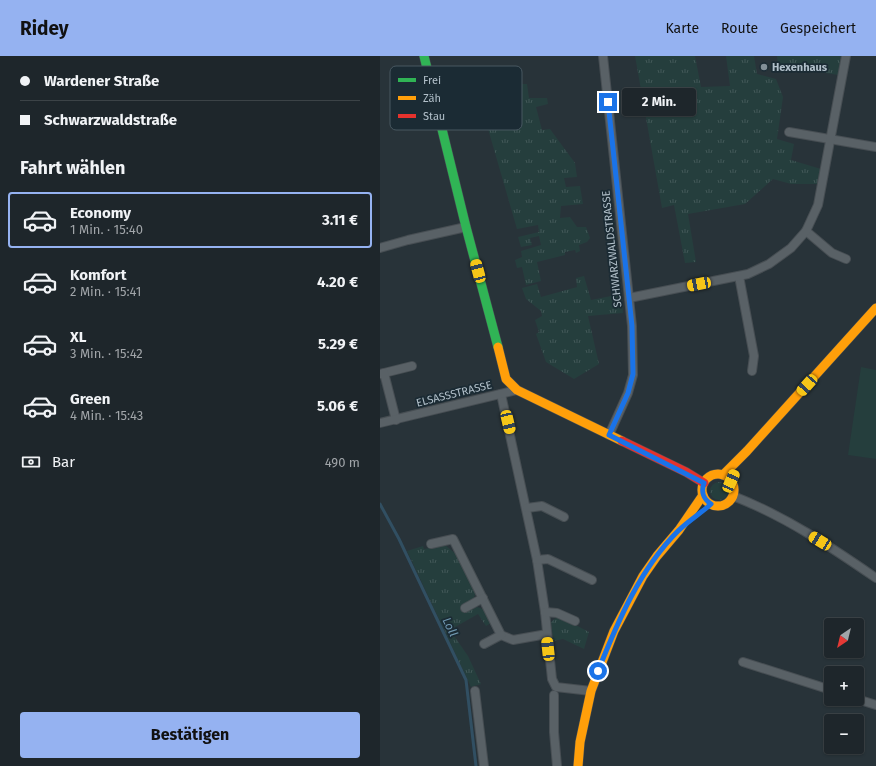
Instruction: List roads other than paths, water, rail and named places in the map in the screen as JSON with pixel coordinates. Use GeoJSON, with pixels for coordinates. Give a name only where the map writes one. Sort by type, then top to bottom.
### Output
{"type":"FeatureCollection","features":[{"type":"Feature","properties":{"kind":"street"},"geometry":{"type":"LineString","coordinates":[[424,56],[426,66]]}},
{"type":"Feature","properties":{"kind":"street","name":"SCHWARZWALDSTRASSE"},"geometry":{"type":"LineString","coordinates":[[603,56],[632,326],[633,374],[628,393],[609,435]]}},
{"type":"Feature","properties":{"kind":"street"},"geometry":{"type":"LineString","coordinates":[[629,298],[739,276],[759,270],[791,248],[806,231],[818,205],[846,56]]}},
{"type":"Feature","properties":{"kind":"street"},"geometry":{"type":"LineString","coordinates":[[442,130],[506,379],[517,390],[704,483]]}},
{"type":"Feature","properties":{"kind":"street"},"geometry":{"type":"LineString","coordinates":[[789,132],[876,147]]}},
{"type":"Feature","properties":{"kind":"street"},"geometry":{"type":"LineString","coordinates":[[380,248],[466,227]]}},
{"type":"Feature","properties":{"kind":"street"},"geometry":{"type":"LineString","coordinates":[[806,231],[832,254],[846,259]]}},
{"type":"Feature","properties":{"kind":"street"},"geometry":{"type":"LineString","coordinates":[[739,276],[754,356],[752,371]]}},
{"type":"Feature","properties":{"kind":"street"},"geometry":{"type":"LineString","coordinates":[[731,481],[737,467],[747,452],[876,308]]}},
{"type":"Feature","properties":{"kind":"street"},"geometry":{"type":"LineString","coordinates":[[396,420],[382,374],[412,366]]}},
{"type":"Feature","properties":{"kind":"street","name":"ELSASSSTRASSE"},"geometry":{"type":"LineString","coordinates":[[380,423],[517,390]]}},
{"type":"Feature","properties":{"kind":"street"},"geometry":{"type":"LineString","coordinates":[[501,394],[527,508],[537,560],[545,612],[552,679],[556,687],[591,691]]}},
{"type":"Feature","properties":{"kind":"street"},"geometry":{"type":"LineString","coordinates":[[723,475],[732,464],[747,452]]}},
{"type":"Feature","properties":{"kind":"street"},"geometry":{"type":"LineString","coordinates":[[723,475],[731,481],[734,486],[733,496],[728,503],[724,505],[711,504],[704,495],[704,483],[712,476],[723,475]]}},
{"type":"Feature","properties":{"kind":"street"},"geometry":{"type":"LineString","coordinates":[[578,766],[580,742],[591,691],[614,631],[643,576],[704,495]]}},
{"type":"Feature","properties":{"kind":"street"},"geometry":{"type":"LineString","coordinates":[[733,496],[795,526],[833,548],[876,578]]}},
{"type":"Feature","properties":{"kind":"street"},"geometry":{"type":"LineString","coordinates":[[679,530],[711,504]]}},
{"type":"Feature","properties":{"kind":"street"},"geometry":{"type":"LineString","coordinates":[[527,508],[542,506],[564,517]]}},
{"type":"Feature","properties":{"kind":"street"},"geometry":{"type":"LineString","coordinates":[[431,544],[453,539],[501,635],[513,640],[547,634]]}},
{"type":"Feature","properties":{"kind":"street"},"geometry":{"type":"LineString","coordinates":[[537,560],[548,559],[592,580]]}},
{"type":"Feature","properties":{"kind":"street"},"geometry":{"type":"LineString","coordinates":[[465,608],[483,598]]}},
{"type":"Feature","properties":{"kind":"street"},"geometry":{"type":"LineString","coordinates":[[545,612],[557,613],[575,621]]}},
{"type":"Feature","properties":{"kind":"street"},"geometry":{"type":"LineString","coordinates":[[484,644],[501,635]]}},
{"type":"Feature","properties":{"kind":"street"},"geometry":{"type":"LineString","coordinates":[[743,662],[824,688]]}},
{"type":"Feature","properties":{"kind":"street"},"geometry":{"type":"LineString","coordinates":[[476,691],[484,766]]}},
{"type":"Feature","properties":{"kind":"street"},"geometry":{"type":"LineString","coordinates":[[554,695],[554,732],[557,766]]}},
{"type":"Feature","properties":{"kind":"street"},"geometry":{"type":"LineString","coordinates":[[864,701],[876,705]]}},
{"type":"Feature","properties":{"kind":"waterway","name":"Loll"},"geometry":{"type":"LineString","coordinates":[[380,504],[399,539],[466,680],[476,766]]}},
{"type":"Feature","properties":{"kind":"place","name":"Hexenhaus"},"geometry":{"type":"Point","coordinates":[764,67]}}]}
